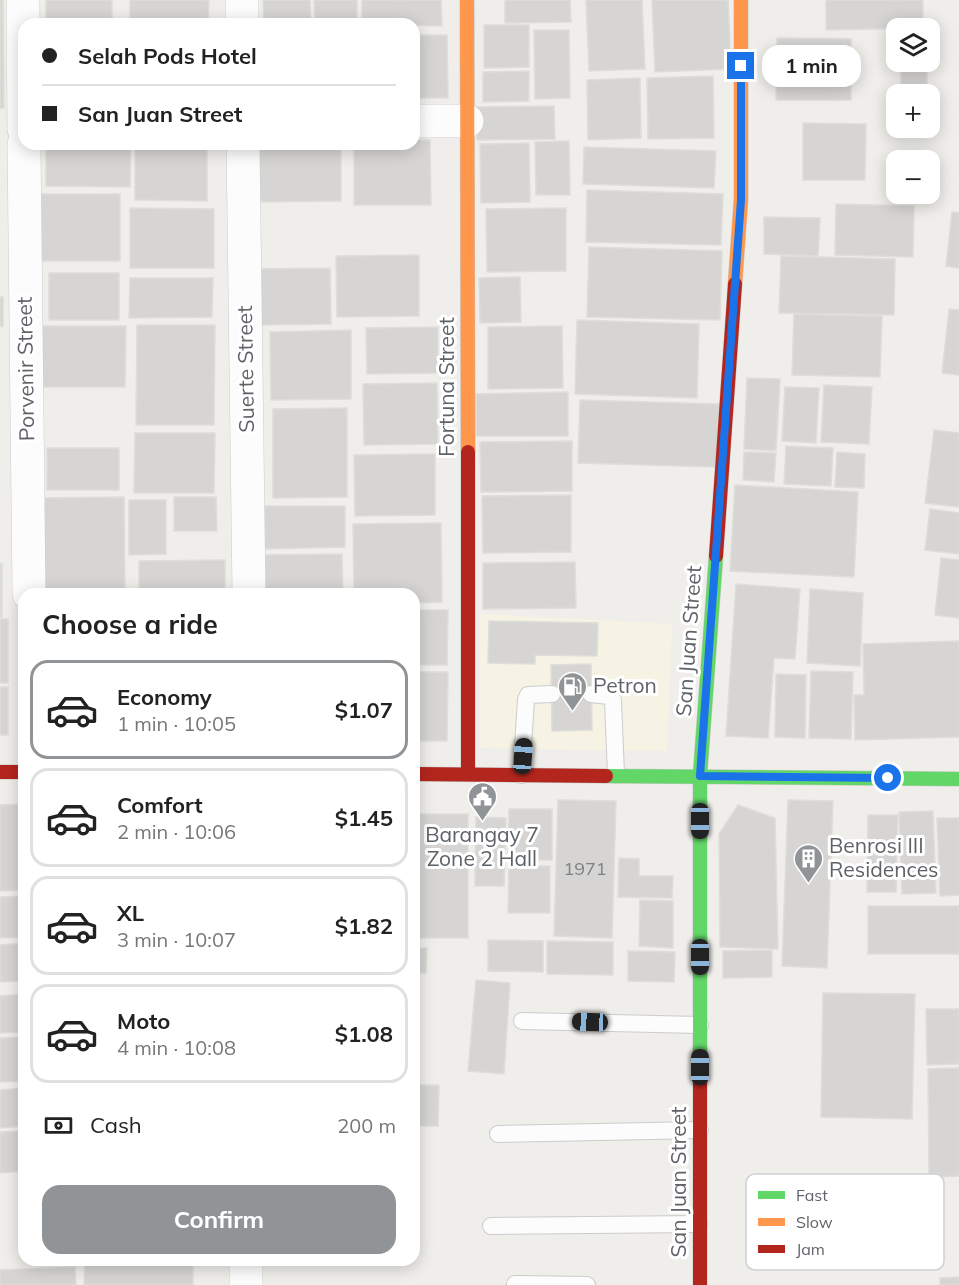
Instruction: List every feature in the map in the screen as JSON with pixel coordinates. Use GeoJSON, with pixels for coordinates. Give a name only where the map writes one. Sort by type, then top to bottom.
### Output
{"type":"FeatureCollection","features":[{"type":"Feature","properties":{"kind":"street"},"geometry":{"type":"LineString","coordinates":[[23,0],[23,18]]}},
{"type":"Feature","properties":{"kind":"street"},"geometry":{"type":"LineString","coordinates":[[242,0],[242,18]]}},
{"type":"Feature","properties":{"kind":"street","name":"Fortuna Street"},"geometry":{"type":"LineString","coordinates":[[467,0],[468,774]]}},
{"type":"Feature","properties":{"kind":"street","name":"San Juan Street"},"geometry":{"type":"LineString","coordinates":[[700,1285],[700,776],[741,200],[741,0]]}},
{"type":"Feature","properties":{"kind":"street"},"geometry":{"type":"LineString","coordinates":[[420,121],[467,121]]}},
{"type":"Feature","properties":{"kind":"street"},"geometry":{"type":"LineString","coordinates":[[0,122],[18,122]]}},
{"type":"Feature","properties":{"kind":"street","name":"Porvenir Street"},"geometry":{"type":"LineString","coordinates":[[24,150],[28,588]]}},
{"type":"Feature","properties":{"kind":"street","name":"Suerte Street"},"geometry":{"type":"LineString","coordinates":[[243,150],[249,588]]}},
{"type":"Feature","properties":{"kind":"street"},"geometry":{"type":"LineString","coordinates":[[0,772],[18,772]]}},
{"type":"Feature","properties":{"kind":"street"},"geometry":{"type":"LineString","coordinates":[[420,774],[959,779]]}},
{"type":"Feature","properties":{"kind":"street"},"geometry":{"type":"LineString","coordinates":[[246,1266],[246,1285]]}},
{"type":"Feature","properties":{"kind":"lane"},"geometry":{"type":"LineString","coordinates":[[521,775],[526,700],[528,695],[535,693],[552,694]]}},
{"type":"Feature","properties":{"kind":"lane"},"geometry":{"type":"LineString","coordinates":[[591,694],[609,696],[613,700],[616,775]]}},
{"type":"Feature","properties":{"kind":"lane"},"geometry":{"type":"LineString","coordinates":[[522,1020],[700,1025]]}},
{"type":"Feature","properties":{"kind":"lane"},"geometry":{"type":"LineString","coordinates":[[498,1134],[700,1130]]}},
{"type":"Feature","properties":{"kind":"lane"},"geometry":{"type":"LineString","coordinates":[[490,1226],[699,1224]]}},
{"type":"Feature","properties":{"kind":"lane"},"geometry":{"type":"LineString","coordinates":[[516,1284],[588,1285]]}},
{"type":"Feature","properties":{"kind":"shaded area"},"geometry":{"type":"Polygon","coordinates":[[[480,614],[672,624],[667,751],[480,748],[480,614]]]}},
{"type":"Feature","properties":{"kind":"building"},"geometry":{"type":"Polygon","coordinates":[[[0,0],[3,0],[4,108],[0,108],[0,0]]]}},
{"type":"Feature","properties":{"kind":"building"},"geometry":{"type":"Polygon","coordinates":[[[46,0],[112,0],[112,18],[46,18],[46,0]]]}},
{"type":"Feature","properties":{"kind":"building"},"geometry":{"type":"Polygon","coordinates":[[[130,0],[209,0],[208,18],[130,18],[130,0]]]}},
{"type":"Feature","properties":{"kind":"building"},"geometry":{"type":"Polygon","coordinates":[[[263,0],[310,0],[311,18],[264,18],[263,0]]]}},
{"type":"Feature","properties":{"kind":"building"},"geometry":{"type":"Polygon","coordinates":[[[314,0],[357,0],[357,18],[315,18],[314,0]]]}},
{"type":"Feature","properties":{"kind":"building"},"geometry":{"type":"Polygon","coordinates":[[[362,0],[441,0],[442,26],[420,25],[420,18],[362,18],[362,0]]]}},
{"type":"Feature","properties":{"kind":"building"},"geometry":{"type":"Polygon","coordinates":[[[505,0],[570,0],[571,22],[505,23],[505,0]]]}},
{"type":"Feature","properties":{"kind":"building"},"geometry":{"type":"Polygon","coordinates":[[[586,0],[642,0],[645,69],[589,71],[586,0]]]}},
{"type":"Feature","properties":{"kind":"building"},"geometry":{"type":"Polygon","coordinates":[[[652,0],[728,0],[731,69],[655,72],[652,0]]]}},
{"type":"Feature","properties":{"kind":"building"},"geometry":{"type":"Polygon","coordinates":[[[826,0],[923,0],[923,18],[886,18],[886,29],[826,30],[826,0]]]}},
{"type":"Feature","properties":{"kind":"building"},"geometry":{"type":"Polygon","coordinates":[[[484,25],[529,25],[529,67],[484,68],[484,25]]]}},
{"type":"Feature","properties":{"kind":"building"},"geometry":{"type":"Polygon","coordinates":[[[534,30],[569,30],[570,98],[535,99],[534,30]]]}},
{"type":"Feature","properties":{"kind":"building"},"geometry":{"type":"Polygon","coordinates":[[[420,35],[447,35],[448,98],[420,98],[420,35]]]}},
{"type":"Feature","properties":{"kind":"building"},"geometry":{"type":"Polygon","coordinates":[[[777,38],[851,39],[851,100],[776,100],[777,38]]]}},
{"type":"Feature","properties":{"kind":"building"},"geometry":{"type":"Polygon","coordinates":[[[529,71],[529,101],[483,102],[483,72],[529,71]]]}},
{"type":"Feature","properties":{"kind":"building"},"geometry":{"type":"Polygon","coordinates":[[[901,72],[927,72],[927,84],[901,84],[901,72]]]}},
{"type":"Feature","properties":{"kind":"building"},"geometry":{"type":"Polygon","coordinates":[[[713,76],[714,138],[648,139],[647,78],[713,76]]]}},
{"type":"Feature","properties":{"kind":"building"},"geometry":{"type":"Polygon","coordinates":[[[640,78],[641,138],[588,140],[587,80],[640,78]]]}},
{"type":"Feature","properties":{"kind":"building"},"geometry":{"type":"Polygon","coordinates":[[[554,106],[555,139],[477,140],[476,107],[554,106]]]}},
{"type":"Feature","properties":{"kind":"building"},"geometry":{"type":"Polygon","coordinates":[[[803,123],[866,124],[865,180],[803,180],[803,123]]]}},
{"type":"Feature","properties":{"kind":"building"},"geometry":{"type":"Polygon","coordinates":[[[420,140],[430,140],[431,205],[354,205],[354,150],[420,150],[420,140]]]}},
{"type":"Feature","properties":{"kind":"building"},"geometry":{"type":"Polygon","coordinates":[[[569,141],[570,195],[536,195],[535,142],[569,141]]]}},
{"type":"Feature","properties":{"kind":"building"},"geometry":{"type":"Polygon","coordinates":[[[529,143],[530,202],[481,203],[480,144],[529,143]]]}},
{"type":"Feature","properties":{"kind":"building"},"geometry":{"type":"Polygon","coordinates":[[[584,147],[716,151],[714,188],[583,184],[584,147]]]}},
{"type":"Feature","properties":{"kind":"building"},"geometry":{"type":"Polygon","coordinates":[[[46,150],[131,150],[130,187],[46,186],[46,150]]]}},
{"type":"Feature","properties":{"kind":"building"},"geometry":{"type":"Polygon","coordinates":[[[135,150],[207,150],[207,201],[135,200],[135,150]]]}},
{"type":"Feature","properties":{"kind":"building"},"geometry":{"type":"Polygon","coordinates":[[[254,150],[341,150],[341,201],[254,202],[254,150]]]}},
{"type":"Feature","properties":{"kind":"building"},"geometry":{"type":"Polygon","coordinates":[[[587,190],[723,194],[721,245],[586,242],[587,190]]]}},
{"type":"Feature","properties":{"kind":"building"},"geometry":{"type":"Polygon","coordinates":[[[40,194],[120,194],[120,261],[40,261],[40,194]]]}},
{"type":"Feature","properties":{"kind":"building"},"geometry":{"type":"Polygon","coordinates":[[[836,204],[914,206],[913,257],[835,255],[836,204]]]}},
{"type":"Feature","properties":{"kind":"building"},"geometry":{"type":"Polygon","coordinates":[[[130,208],[214,209],[214,268],[130,268],[130,208]]]}},
{"type":"Feature","properties":{"kind":"building"},"geometry":{"type":"Polygon","coordinates":[[[566,208],[566,271],[487,272],[486,209],[566,208]]]}},
{"type":"Feature","properties":{"kind":"building"},"geometry":{"type":"Polygon","coordinates":[[[952,212],[959,213],[959,268],[946,266],[952,212]]]}},
{"type":"Feature","properties":{"kind":"building"},"geometry":{"type":"Polygon","coordinates":[[[764,217],[820,218],[818,256],[764,254],[764,217]]]}},
{"type":"Feature","properties":{"kind":"building"},"geometry":{"type":"Polygon","coordinates":[[[589,247],[722,251],[720,320],[587,317],[589,247]]]}},
{"type":"Feature","properties":{"kind":"building"},"geometry":{"type":"Polygon","coordinates":[[[419,255],[419,316],[337,317],[336,256],[419,255]]]}},
{"type":"Feature","properties":{"kind":"building"},"geometry":{"type":"Polygon","coordinates":[[[781,256],[895,259],[894,315],[779,313],[781,256]]]}},
{"type":"Feature","properties":{"kind":"building"},"geometry":{"type":"Polygon","coordinates":[[[330,268],[331,324],[257,325],[257,269],[330,268]]]}},
{"type":"Feature","properties":{"kind":"building"},"geometry":{"type":"Polygon","coordinates":[[[49,273],[119,273],[119,320],[49,320],[49,273]]]}},
{"type":"Feature","properties":{"kind":"building"},"geometry":{"type":"Polygon","coordinates":[[[520,277],[521,322],[480,323],[479,278],[520,277]]]}},
{"type":"Feature","properties":{"kind":"building"},"geometry":{"type":"Polygon","coordinates":[[[130,278],[213,278],[212,317],[129,318],[130,278]]]}},
{"type":"Feature","properties":{"kind":"building"},"geometry":{"type":"Polygon","coordinates":[[[0,297],[3,297],[3,326],[0,326],[0,297]]]}},
{"type":"Feature","properties":{"kind":"building"},"geometry":{"type":"Polygon","coordinates":[[[949,309],[959,310],[959,375],[942,373],[949,309]]]}},
{"type":"Feature","properties":{"kind":"building"},"geometry":{"type":"Polygon","coordinates":[[[794,314],[882,316],[880,377],[792,375],[794,314]]]}},
{"type":"Feature","properties":{"kind":"building"},"geometry":{"type":"Polygon","coordinates":[[[577,320],[699,324],[697,398],[575,394],[577,320]]]}},
{"type":"Feature","properties":{"kind":"building"},"geometry":{"type":"Polygon","coordinates":[[[137,325],[215,325],[214,425],[136,425],[137,325]]]}},
{"type":"Feature","properties":{"kind":"building"},"geometry":{"type":"Polygon","coordinates":[[[42,326],[126,326],[125,387],[42,387],[42,326]]]}},
{"type":"Feature","properties":{"kind":"building"},"geometry":{"type":"Polygon","coordinates":[[[562,326],[563,388],[488,389],[488,327],[562,326]]]}},
{"type":"Feature","properties":{"kind":"building"},"geometry":{"type":"Polygon","coordinates":[[[438,327],[438,373],[367,374],[366,328],[438,327]]]}},
{"type":"Feature","properties":{"kind":"building"},"geometry":{"type":"Polygon","coordinates":[[[351,330],[351,399],[271,400],[270,332],[351,330]]]}},
{"type":"Feature","properties":{"kind":"building"},"geometry":{"type":"Polygon","coordinates":[[[747,378],[780,379],[776,451],[744,449],[747,378]]]}},
{"type":"Feature","properties":{"kind":"building"},"geometry":{"type":"Polygon","coordinates":[[[437,383],[438,444],[364,445],[363,384],[437,383]]]}},
{"type":"Feature","properties":{"kind":"building"},"geometry":{"type":"Polygon","coordinates":[[[824,385],[872,387],[869,444],[821,442],[824,385]]]}},
{"type":"Feature","properties":{"kind":"building"},"geometry":{"type":"Polygon","coordinates":[[[785,387],[819,388],[816,443],[782,441],[785,387]]]}},
{"type":"Feature","properties":{"kind":"building"},"geometry":{"type":"Polygon","coordinates":[[[568,392],[568,436],[476,436],[476,394],[568,392]]]}},
{"type":"Feature","properties":{"kind":"building"},"geometry":{"type":"Polygon","coordinates":[[[580,400],[719,404],[717,467],[578,463],[580,400]]]}},
{"type":"Feature","properties":{"kind":"building"},"geometry":{"type":"Polygon","coordinates":[[[347,408],[347,497],[273,498],[273,409],[347,408]]]}},
{"type":"Feature","properties":{"kind":"building"},"geometry":{"type":"Polygon","coordinates":[[[934,430],[959,433],[959,507],[925,503],[934,430]]]}},
{"type":"Feature","properties":{"kind":"building"},"geometry":{"type":"Polygon","coordinates":[[[135,433],[215,433],[214,493],[134,493],[135,433]]]}},
{"type":"Feature","properties":{"kind":"building"},"geometry":{"type":"Polygon","coordinates":[[[572,441],[572,491],[481,492],[480,442],[572,441]]]}},
{"type":"Feature","properties":{"kind":"building"},"geometry":{"type":"Polygon","coordinates":[[[786,446],[833,448],[831,486],[784,484],[786,446]]]}},
{"type":"Feature","properties":{"kind":"building"},"geometry":{"type":"Polygon","coordinates":[[[47,448],[119,448],[119,490],[47,490],[47,448]]]}},
{"type":"Feature","properties":{"kind":"building"},"geometry":{"type":"Polygon","coordinates":[[[744,452],[776,453],[774,482],[743,480],[744,452]]]}},
{"type":"Feature","properties":{"kind":"building"},"geometry":{"type":"Polygon","coordinates":[[[837,452],[865,454],[864,488],[835,487],[837,452]]]}},
{"type":"Feature","properties":{"kind":"building"},"geometry":{"type":"Polygon","coordinates":[[[435,454],[435,515],[355,516],[354,455],[435,454]]]}},
{"type":"Feature","properties":{"kind":"building"},"geometry":{"type":"Polygon","coordinates":[[[735,485],[858,492],[854,577],[730,571],[735,485]]]}},
{"type":"Feature","properties":{"kind":"building"},"geometry":{"type":"Polygon","coordinates":[[[571,495],[571,552],[483,553],[482,496],[571,495]]]}},
{"type":"Feature","properties":{"kind":"building"},"geometry":{"type":"Polygon","coordinates":[[[124,497],[125,588],[38,588],[37,498],[124,497]]]}},
{"type":"Feature","properties":{"kind":"building"},"geometry":{"type":"Polygon","coordinates":[[[174,497],[216,497],[217,531],[174,531],[174,497]]]}},
{"type":"Feature","properties":{"kind":"building"},"geometry":{"type":"Polygon","coordinates":[[[129,500],[166,500],[166,554],[129,555],[129,500]]]}},
{"type":"Feature","properties":{"kind":"building"},"geometry":{"type":"Polygon","coordinates":[[[264,506],[345,506],[345,547],[265,549],[264,506]]]}},
{"type":"Feature","properties":{"kind":"building"},"geometry":{"type":"Polygon","coordinates":[[[930,509],[959,513],[959,554],[925,550],[930,509]]]}},
{"type":"Feature","properties":{"kind":"building"},"geometry":{"type":"Polygon","coordinates":[[[441,523],[442,602],[420,603],[420,588],[354,588],[353,524],[441,523]]]}},
{"type":"Feature","properties":{"kind":"building"},"geometry":{"type":"Polygon","coordinates":[[[342,554],[343,588],[260,588],[260,555],[342,554]]]}},
{"type":"Feature","properties":{"kind":"building"},"geometry":{"type":"Polygon","coordinates":[[[941,558],[959,560],[959,618],[935,615],[941,558]]]}},
{"type":"Feature","properties":{"kind":"building"},"geometry":{"type":"Polygon","coordinates":[[[225,560],[225,588],[139,588],[139,561],[225,560]]]}},
{"type":"Feature","properties":{"kind":"building"},"geometry":{"type":"Polygon","coordinates":[[[575,562],[576,608],[483,609],[483,563],[575,562]]]}},
{"type":"Feature","properties":{"kind":"building"},"geometry":{"type":"Polygon","coordinates":[[[0,564],[2,564],[2,617],[0,617],[0,564]]]}},
{"type":"Feature","properties":{"kind":"building"},"geometry":{"type":"Polygon","coordinates":[[[736,584],[800,589],[795,659],[774,658],[768,738],[726,736],[736,584]]]}},
{"type":"Feature","properties":{"kind":"building"},"geometry":{"type":"Polygon","coordinates":[[[810,589],[863,593],[860,666],[807,663],[810,589]]]}},
{"type":"Feature","properties":{"kind":"building"},"geometry":{"type":"Polygon","coordinates":[[[420,610],[448,610],[447,665],[420,665],[420,610]]]}},
{"type":"Feature","properties":{"kind":"building"},"geometry":{"type":"Polygon","coordinates":[[[0,619],[8,619],[8,683],[0,683],[0,619]]]}},
{"type":"Feature","properties":{"kind":"building"},"geometry":{"type":"Polygon","coordinates":[[[489,621],[598,623],[597,656],[535,655],[535,664],[488,663],[489,621]]]}},
{"type":"Feature","properties":{"kind":"building"},"geometry":{"type":"Polygon","coordinates":[[[959,641],[959,737],[855,740],[854,695],[864,695],[863,644],[959,641]]]}},
{"type":"Feature","properties":{"kind":"building","name":"Petron"},"geometry":{"type":"Polygon","coordinates":[[[591,664],[592,730],[552,731],[551,665],[591,664]]]}},
{"type":"Feature","properties":{"kind":"building"},"geometry":{"type":"Polygon","coordinates":[[[811,671],[853,672],[851,739],[809,738],[811,671]]]}},
{"type":"Feature","properties":{"kind":"building"},"geometry":{"type":"Polygon","coordinates":[[[420,672],[448,672],[447,741],[420,741],[420,672]]]}},
{"type":"Feature","properties":{"kind":"building"},"geometry":{"type":"Polygon","coordinates":[[[776,674],[806,675],[805,738],[775,737],[776,674]]]}},
{"type":"Feature","properties":{"kind":"building"},"geometry":{"type":"Polygon","coordinates":[[[0,687],[8,687],[8,735],[0,735],[0,687]]]}},
{"type":"Feature","properties":{"kind":"building"},"geometry":{"type":"Polygon","coordinates":[[[558,800],[616,801],[612,938],[554,936],[558,800]]]}},
{"type":"Feature","properties":{"kind":"building","name":"Benrosi III Residences"},"geometry":{"type":"Polygon","coordinates":[[[788,800],[833,801],[827,968],[782,966],[788,800]]]}},
{"type":"Feature","properties":{"kind":"building"},"geometry":{"type":"Polygon","coordinates":[[[18,804],[18,890],[0,891],[0,805],[18,804]]]}},
{"type":"Feature","properties":{"kind":"building"},"geometry":{"type":"Polygon","coordinates":[[[738,805],[775,818],[778,949],[720,947],[719,834],[738,805]]]}},
{"type":"Feature","properties":{"kind":"building"},"geometry":{"type":"Polygon","coordinates":[[[509,809],[552,809],[552,860],[508,860],[509,809]]]}},
{"type":"Feature","properties":{"kind":"building"},"geometry":{"type":"Polygon","coordinates":[[[933,811],[936,893],[902,894],[899,812],[933,811]]]}},
{"type":"Feature","properties":{"kind":"building"},"geometry":{"type":"Polygon","coordinates":[[[420,814],[468,814],[468,938],[420,938],[420,814]]]}},
{"type":"Feature","properties":{"kind":"building"},"geometry":{"type":"Polygon","coordinates":[[[868,815],[898,815],[896,892],[867,892],[868,815]]]}},
{"type":"Feature","properties":{"kind":"building"},"geometry":{"type":"Polygon","coordinates":[[[476,817],[506,818],[504,886],[475,886],[476,817]]]}},
{"type":"Feature","properties":{"kind":"building"},"geometry":{"type":"Polygon","coordinates":[[[937,818],[959,818],[959,895],[940,896],[937,818]]]}},
{"type":"Feature","properties":{"kind":"building"},"geometry":{"type":"Polygon","coordinates":[[[619,858],[639,859],[639,876],[673,876],[672,898],[618,897],[619,858]]]}},
{"type":"Feature","properties":{"kind":"building"},"geometry":{"type":"Polygon","coordinates":[[[509,866],[550,866],[550,913],[508,913],[509,866]]]}},
{"type":"Feature","properties":{"kind":"building"},"geometry":{"type":"Polygon","coordinates":[[[18,896],[18,937],[0,938],[0,897],[18,896]]]}},
{"type":"Feature","properties":{"kind":"building"},"geometry":{"type":"Polygon","coordinates":[[[640,900],[673,901],[673,948],[639,946],[640,900]]]}},
{"type":"Feature","properties":{"kind":"building"},"geometry":{"type":"Polygon","coordinates":[[[868,906],[959,906],[959,954],[868,954],[868,906]]]}},
{"type":"Feature","properties":{"kind":"building"},"geometry":{"type":"Polygon","coordinates":[[[488,940],[543,941],[543,972],[488,971],[488,940]]]}},
{"type":"Feature","properties":{"kind":"building"},"geometry":{"type":"Polygon","coordinates":[[[547,941],[613,942],[613,975],[547,974],[547,941]]]}},
{"type":"Feature","properties":{"kind":"building"},"geometry":{"type":"Polygon","coordinates":[[[18,944],[18,981],[0,982],[0,945],[18,944]]]}},
{"type":"Feature","properties":{"kind":"building"},"geometry":{"type":"Polygon","coordinates":[[[420,948],[427,948],[426,973],[420,973],[420,948]]]}},
{"type":"Feature","properties":{"kind":"building"},"geometry":{"type":"Polygon","coordinates":[[[772,950],[772,977],[723,978],[723,951],[772,950]]]}},
{"type":"Feature","properties":{"kind":"building"},"geometry":{"type":"Polygon","coordinates":[[[628,951],[675,952],[674,982],[628,981],[628,951]]]}},
{"type":"Feature","properties":{"kind":"building"},"geometry":{"type":"Polygon","coordinates":[[[476,980],[510,983],[504,1074],[468,1071],[476,980]]]}},
{"type":"Feature","properties":{"kind":"building"},"geometry":{"type":"Polygon","coordinates":[[[823,993],[915,994],[912,1119],[821,1117],[823,993]]]}},
{"type":"Feature","properties":{"kind":"building"},"geometry":{"type":"Polygon","coordinates":[[[18,994],[18,1032],[0,1033],[0,996],[18,994]]]}},
{"type":"Feature","properties":{"kind":"building"},"geometry":{"type":"Polygon","coordinates":[[[926,1009],[959,1009],[959,1064],[927,1065],[926,1009]]]}},
{"type":"Feature","properties":{"kind":"building"},"geometry":{"type":"Polygon","coordinates":[[[18,1037],[18,1081],[0,1082],[0,1038],[18,1037]]]}},
{"type":"Feature","properties":{"kind":"building"},"geometry":{"type":"Polygon","coordinates":[[[959,1068],[959,1176],[929,1174],[928,1069],[959,1068]]]}},
{"type":"Feature","properties":{"kind":"building"},"geometry":{"type":"Polygon","coordinates":[[[420,1085],[439,1085],[438,1126],[420,1126],[420,1085]]]}},
{"type":"Feature","properties":{"kind":"building"},"geometry":{"type":"Polygon","coordinates":[[[18,1088],[18,1126],[0,1128],[0,1090],[18,1088]]]}},
{"type":"Feature","properties":{"kind":"building"},"geometry":{"type":"Polygon","coordinates":[[[18,1131],[18,1172],[0,1173],[0,1132],[18,1131]]]}},
{"type":"Feature","properties":{"kind":"building"},"geometry":{"type":"Polygon","coordinates":[[[85,1266],[193,1266],[193,1285],[84,1285],[85,1266]]]}},
{"type":"Feature","properties":{"kind":"building"},"geometry":{"type":"Polygon","coordinates":[[[75,1267],[76,1285],[0,1285],[0,1270],[75,1267]]]}},
{"type":"Feature","properties":{"kind":"building"},"geometry":{"type":"Polygon","coordinates":[[[959,1277],[959,1285],[940,1285],[940,1278],[959,1277]]]}},
{"type":"Feature","properties":{"kind":"traffic: fast"},"geometry":{"type":"LineString","coordinates":[[700,1065],[700,775],[716,556]]}},
{"type":"Feature","properties":{"kind":"traffic: fast"},"geometry":{"type":"LineString","coordinates":[[606,776],[959,779]]}},
{"type":"Feature","properties":{"kind":"traffic: slow"},"geometry":{"type":"LineString","coordinates":[[467,0],[468,452]]}},
{"type":"Feature","properties":{"kind":"traffic: slow"},"geometry":{"type":"LineString","coordinates":[[735,284],[741,199],[741,0]]}},
{"type":"Feature","properties":{"kind":"traffic: jam"},"geometry":{"type":"LineString","coordinates":[[716,556],[735,284]]}},
{"type":"Feature","properties":{"kind":"traffic: jam"},"geometry":{"type":"LineString","coordinates":[[468,452],[468,774]]}},
{"type":"Feature","properties":{"kind":"traffic: jam"},"geometry":{"type":"LineString","coordinates":[[0,772],[18,772]]}},
{"type":"Feature","properties":{"kind":"traffic: jam"},"geometry":{"type":"LineString","coordinates":[[420,774],[606,776]]}},
{"type":"Feature","properties":{"kind":"traffic: jam"},"geometry":{"type":"LineString","coordinates":[[700,1065],[700,1285]]}},
{"type":"Feature","properties":{"kind":"place","name":"Petron"},"geometry":{"type":"Point","coordinates":[572,712]}},
{"type":"Feature","properties":{"kind":"place","name":"Barangay 7 Zone 2 Hall"},"geometry":{"type":"Point","coordinates":[482,822]}},
{"type":"Feature","properties":{"kind":"place","name":"Benrosi III Residences"},"geometry":{"type":"Point","coordinates":[808,884]}},
{"type":"Feature","properties":{"kind":"route"},"geometry":{"type":"LineString","coordinates":[[741,66],[741,200],[700,776],[888,778]]}}]}
